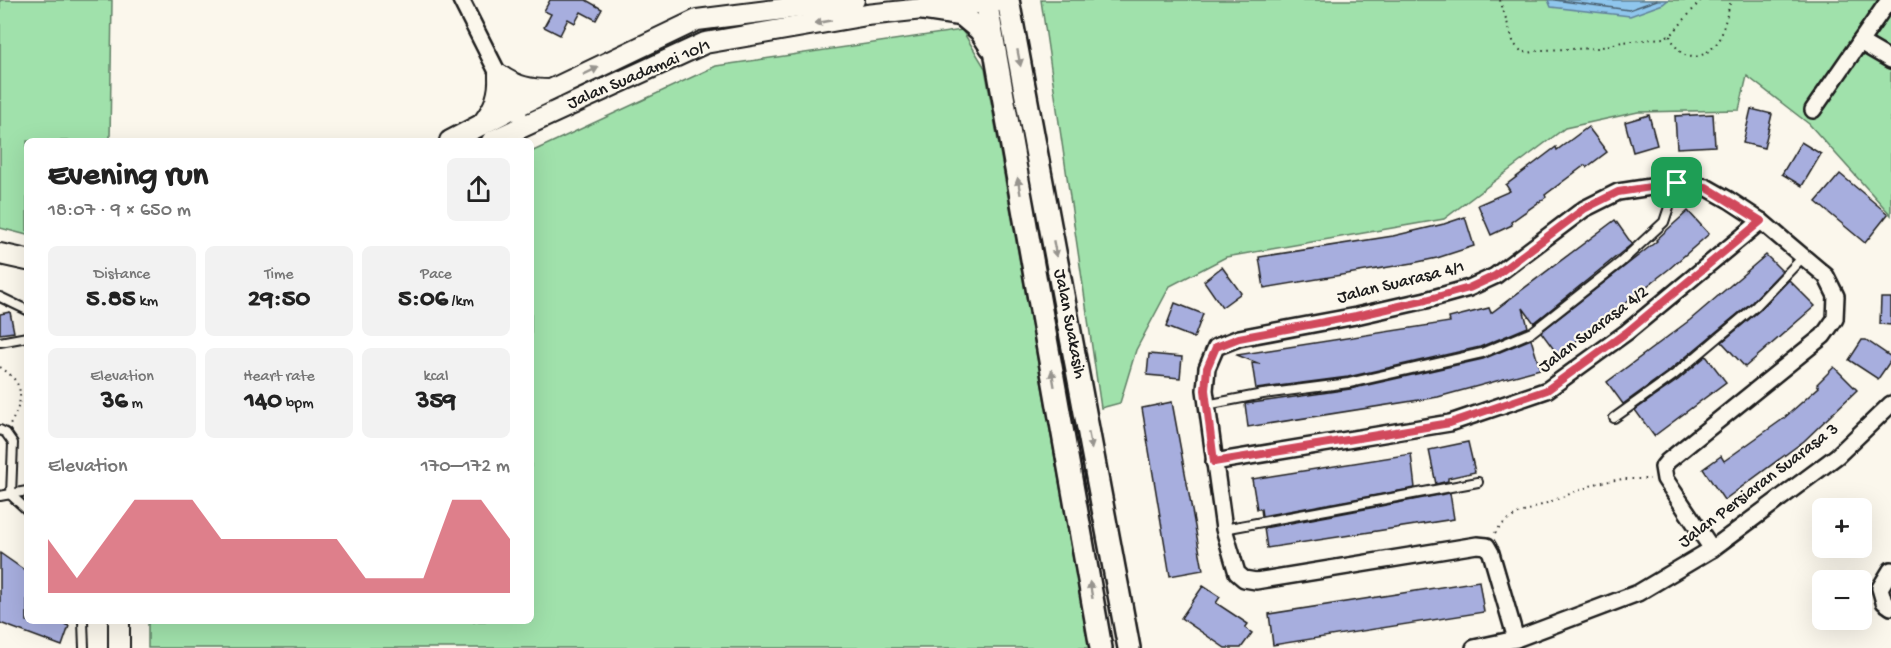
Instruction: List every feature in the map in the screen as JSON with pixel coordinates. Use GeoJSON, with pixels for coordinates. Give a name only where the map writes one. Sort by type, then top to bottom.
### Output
{"type":"FeatureCollection","features":[{"type":"Feature","properties":{"kind":"main road","name":"Jalan Suakasih"},"geometry":{"type":"LineString","coordinates":[[997,1],[995,53],[1101,648]]}},
{"type":"Feature","properties":{"kind":"main road","name":"Jalan Suakasih"},"geometry":{"type":"LineString","coordinates":[[997,1],[1129,648]]}},
{"type":"Feature","properties":{"kind":"main road"},"geometry":{"type":"LineString","coordinates":[[923,9],[962,15],[980,30],[995,53]]}},
{"type":"Feature","properties":{"kind":"street"},"geometry":{"type":"LineString","coordinates":[[461,0],[524,125]]}},
{"type":"Feature","properties":{"kind":"street","name":"Jalan Suadamai 10/1"},"geometry":{"type":"LineString","coordinates":[[487,133],[515,107],[697,21],[854,0]]}},
{"type":"Feature","properties":{"kind":"street"},"geometry":{"type":"LineString","coordinates":[[1813,110],[1889,0]]}},
{"type":"Feature","properties":{"kind":"street","name":"Jalan Suadamai 10/1"},"geometry":{"type":"LineString","coordinates":[[464,138],[524,125],[705,43],[867,15],[997,1]]}},
{"type":"Feature","properties":{"kind":"street"},"geometry":{"type":"LineString","coordinates":[[1860,42],[1891,60]]}},
{"type":"Feature","properties":{"kind":"street"},"geometry":{"type":"LineString","coordinates":[[499,75],[510,83],[528,90],[551,90]]}},
{"type":"Feature","properties":{"kind":"street"},"geometry":{"type":"LineString","coordinates":[[487,133],[500,90],[499,75]]}},
{"type":"Feature","properties":{"kind":"street","name":"Jalan Suarasa 4/1"},"geometry":{"type":"LineString","coordinates":[[1487,546],[1478,545],[1256,581],[1244,579],[1237,573],[1224,529],[1206,405],[1207,368],[1216,347],[1239,338],[1356,316],[1469,288],[1495,276],[1584,209],[1618,192],[1677,183],[1706,187],[1761,221],[1826,276],[1836,296],[1835,319],[1823,336],[1668,461],[1662,467],[1665,479]]}},
{"type":"Feature","properties":{"kind":"street","name":"Jalan Suarasa 4/2"},"geometry":{"type":"LineString","coordinates":[[1214,462],[1450,423],[1547,390],[1627,332],[1761,221]]}},
{"type":"Feature","properties":{"kind":"street"},"geometry":{"type":"LineString","coordinates":[[0,254],[24,259]]}},
{"type":"Feature","properties":{"kind":"street","name":"Jalan Persiaran Suarasa 3"},"geometry":{"type":"LineString","coordinates":[[1474,648],[1516,639],[1638,593],[1712,549],[1837,456],[1891,404]]}},
{"type":"Feature","properties":{"kind":"street"},"geometry":{"type":"LineString","coordinates":[[1665,479],[1712,549]]}},
{"type":"Feature","properties":{"kind":"street"},"geometry":{"type":"LineString","coordinates":[[1487,546],[1516,639]]}},
{"type":"Feature","properties":{"kind":"street"},"geometry":{"type":"LineString","coordinates":[[1891,570],[1880,588],[1884,602],[1891,607]]}},
{"type":"Feature","properties":{"kind":"street"},"geometry":{"type":"LineString","coordinates":[[119,624],[119,648]]}},
{"type":"Feature","properties":{"kind":"lane"},"geometry":{"type":"LineString","coordinates":[[1206,405],[1360,380],[1482,353],[1532,332],[1621,262],[1664,222],[1677,183]]}},
{"type":"Feature","properties":{"kind":"lane"},"geometry":{"type":"LineString","coordinates":[[1614,418],[1674,375],[1756,306],[1804,256]]}},
{"type":"Feature","properties":{"kind":"lane"},"geometry":{"type":"LineString","coordinates":[[0,297],[24,309]]}},
{"type":"Feature","properties":{"kind":"lane"},"geometry":{"type":"LineString","coordinates":[[0,342],[24,338]]}},
{"type":"Feature","properties":{"kind":"lane"},"geometry":{"type":"LineString","coordinates":[[3,431],[13,443],[11,495],[24,507]]}},
{"type":"Feature","properties":{"kind":"lane"},"geometry":{"type":"LineString","coordinates":[[1224,529],[1478,482]]}},
{"type":"Feature","properties":{"kind":"lane"},"geometry":{"type":"LineString","coordinates":[[0,496],[24,492]]}},
{"type":"Feature","properties":{"kind":"lane"},"geometry":{"type":"LineString","coordinates":[[83,624],[84,648]]}},
{"type":"Feature","properties":{"kind":"path"},"geometry":{"type":"LineString","coordinates":[[1500,0],[1514,44],[1521,51],[1529,53],[1541,50],[1598,48],[1622,42],[1664,38],[1701,0]]}},
{"type":"Feature","properties":{"kind":"path"},"geometry":{"type":"LineString","coordinates":[[1669,35],[1685,56],[1703,55],[1722,37],[1731,0]]}},
{"type":"Feature","properties":{"kind":"path"},"geometry":{"type":"LineString","coordinates":[[0,367],[12,375],[21,395],[19,408],[3,431]]}},
{"type":"Feature","properties":{"kind":"path"},"geometry":{"type":"LineString","coordinates":[[1487,546],[1501,525],[1516,515],[1588,487],[1622,479],[1665,479]]}},
{"type":"Feature","properties":{"kind":"green space"},"geometry":{"type":"Polygon","coordinates":[[[0,0],[112,0],[110,138],[24,138],[24,234],[0,228],[0,0]]]}},
{"type":"Feature","properties":{"kind":"green space"},"geometry":{"type":"Polygon","coordinates":[[[1041,0],[1891,0],[1891,215],[1809,124],[1747,76],[1739,110],[1638,112],[1565,128],[1444,219],[1226,257],[1170,286],[1136,350],[1120,403],[1101,408],[1041,0]]]}},
{"type":"Feature","properties":{"kind":"green space"},"geometry":{"type":"Polygon","coordinates":[[[962,30],[985,68],[1089,648],[148,648],[148,624],[534,624],[534,151],[716,66],[962,30]]]}},
{"type":"Feature","properties":{"kind":"water"},"geometry":{"type":"Polygon","coordinates":[[[1548,0],[1668,0],[1630,16],[1551,7],[1548,0]]]}},
{"type":"Feature","properties":{"kind":"building"},"geometry":{"type":"Polygon","coordinates":[[[550,0],[586,0],[602,9],[596,20],[581,12],[575,23],[568,19],[560,35],[544,27],[551,14],[544,11],[550,0]]]}},
{"type":"Feature","properties":{"kind":"building"},"geometry":{"type":"Polygon","coordinates":[[[1751,109],[1772,114],[1764,148],[1743,143],[1751,109]]]}},
{"type":"Feature","properties":{"kind":"building"},"geometry":{"type":"Polygon","coordinates":[[[1713,114],[1715,146],[1677,148],[1675,116],[1713,114]]]}},
{"type":"Feature","properties":{"kind":"building"},"geometry":{"type":"Polygon","coordinates":[[[1649,115],[1657,145],[1633,152],[1625,122],[1649,115]]]}},
{"type":"Feature","properties":{"kind":"building"},"geometry":{"type":"Polygon","coordinates":[[[1588,127],[1607,152],[1587,167],[1585,165],[1545,195],[1546,197],[1511,222],[1512,225],[1491,235],[1478,205],[1510,191],[1506,185],[1556,147],[1557,150],[1588,127]]]}},
{"type":"Feature","properties":{"kind":"building"},"geometry":{"type":"Polygon","coordinates":[[[1801,142],[1821,154],[1802,186],[1782,174],[1801,142]]]}},
{"type":"Feature","properties":{"kind":"building"},"geometry":{"type":"Polygon","coordinates":[[[1840,174],[1888,214],[1865,243],[1816,202],[1840,174]]]}},
{"type":"Feature","properties":{"kind":"building"},"geometry":{"type":"Polygon","coordinates":[[[1688,211],[1709,234],[1669,269],[1558,355],[1541,332],[1657,241],[1688,211]]]}},
{"type":"Feature","properties":{"kind":"building"},"geometry":{"type":"Polygon","coordinates":[[[1465,217],[1474,246],[1413,263],[1264,288],[1259,257],[1393,236],[1465,217]]]}},
{"type":"Feature","properties":{"kind":"building"},"geometry":{"type":"Polygon","coordinates":[[[1615,220],[1632,244],[1534,323],[1523,308],[1528,327],[1480,347],[1348,377],[1256,389],[1252,363],[1260,364],[1237,355],[1450,322],[1449,318],[1489,308],[1491,313],[1615,220]]]}},
{"type":"Feature","properties":{"kind":"building"},"geometry":{"type":"Polygon","coordinates":[[[1766,255],[1782,271],[1752,302],[1670,370],[1623,404],[1607,382],[1690,320],[1766,255]]]}},
{"type":"Feature","properties":{"kind":"building"},"geometry":{"type":"Polygon","coordinates":[[[1222,267],[1241,293],[1222,307],[1204,281],[1222,267]]]}},
{"type":"Feature","properties":{"kind":"building"},"geometry":{"type":"Polygon","coordinates":[[[1789,280],[1815,306],[1745,367],[1722,342],[1760,310],[1789,280]]]}},
{"type":"Feature","properties":{"kind":"building"},"geometry":{"type":"Polygon","coordinates":[[[1881,298],[1891,298],[1891,325],[1880,324],[1881,298]]]}},
{"type":"Feature","properties":{"kind":"building"},"geometry":{"type":"Polygon","coordinates":[[[1175,303],[1203,314],[1194,338],[1166,327],[1175,303]]]}},
{"type":"Feature","properties":{"kind":"building"},"geometry":{"type":"Polygon","coordinates":[[[10,312],[14,332],[0,334],[0,314],[10,312]]]}},
{"type":"Feature","properties":{"kind":"building"},"geometry":{"type":"Polygon","coordinates":[[[1531,339],[1540,369],[1438,397],[1248,427],[1245,404],[1350,389],[1483,359],[1531,339]]]}},
{"type":"Feature","properties":{"kind":"building"},"geometry":{"type":"Polygon","coordinates":[[[1862,340],[1866,340],[1891,357],[1878,379],[1849,360],[1862,340]]]}},
{"type":"Feature","properties":{"kind":"building"},"geometry":{"type":"Polygon","coordinates":[[[1149,354],[1182,357],[1180,378],[1147,375],[1149,354]]]}},
{"type":"Feature","properties":{"kind":"building"},"geometry":{"type":"Polygon","coordinates":[[[1706,356],[1726,382],[1654,436],[1635,410],[1678,380],[1706,356]]]}},
{"type":"Feature","properties":{"kind":"building"},"geometry":{"type":"Polygon","coordinates":[[[1834,367],[1857,390],[1804,441],[1724,500],[1703,469],[1721,456],[1724,461],[1783,419],[1819,387],[1817,384],[1834,367]]]}},
{"type":"Feature","properties":{"kind":"building"},"geometry":{"type":"Polygon","coordinates":[[[1172,402],[1203,570],[1170,576],[1142,408],[1172,402]]]}},
{"type":"Feature","properties":{"kind":"building"},"geometry":{"type":"Polygon","coordinates":[[[1468,442],[1475,472],[1448,478],[1448,481],[1436,484],[1429,450],[1468,442]]]}},
{"type":"Feature","properties":{"kind":"building"},"geometry":{"type":"Polygon","coordinates":[[[1411,454],[1415,488],[1262,516],[1261,509],[1257,509],[1252,479],[1411,454]]]}},
{"type":"Feature","properties":{"kind":"building"},"geometry":{"type":"Polygon","coordinates":[[[1450,493],[1454,519],[1267,548],[1264,528],[1450,493]]]}},
{"type":"Feature","properties":{"kind":"building"},"geometry":{"type":"Polygon","coordinates":[[[0,553],[24,570],[24,624],[69,626],[62,646],[0,623],[0,553]]]}},
{"type":"Feature","properties":{"kind":"building"},"geometry":{"type":"Polygon","coordinates":[[[1479,581],[1484,612],[1273,645],[1269,614],[1479,581]]]}},
{"type":"Feature","properties":{"kind":"building"},"geometry":{"type":"Polygon","coordinates":[[[1203,586],[1220,597],[1216,603],[1248,624],[1245,628],[1252,633],[1241,648],[1225,648],[1181,618],[1203,586]]]}},
{"type":"Feature","properties":{"kind":"route"},"geometry":{"type":"LineString","coordinates":[[1677,183],[1706,187],[1761,221],[1627,332],[1547,390],[1450,423],[1214,462],[1205,390],[1207,368],[1216,347],[1239,338],[1356,316],[1469,288],[1495,276],[1584,209],[1618,192],[1677,183]]}}]}
